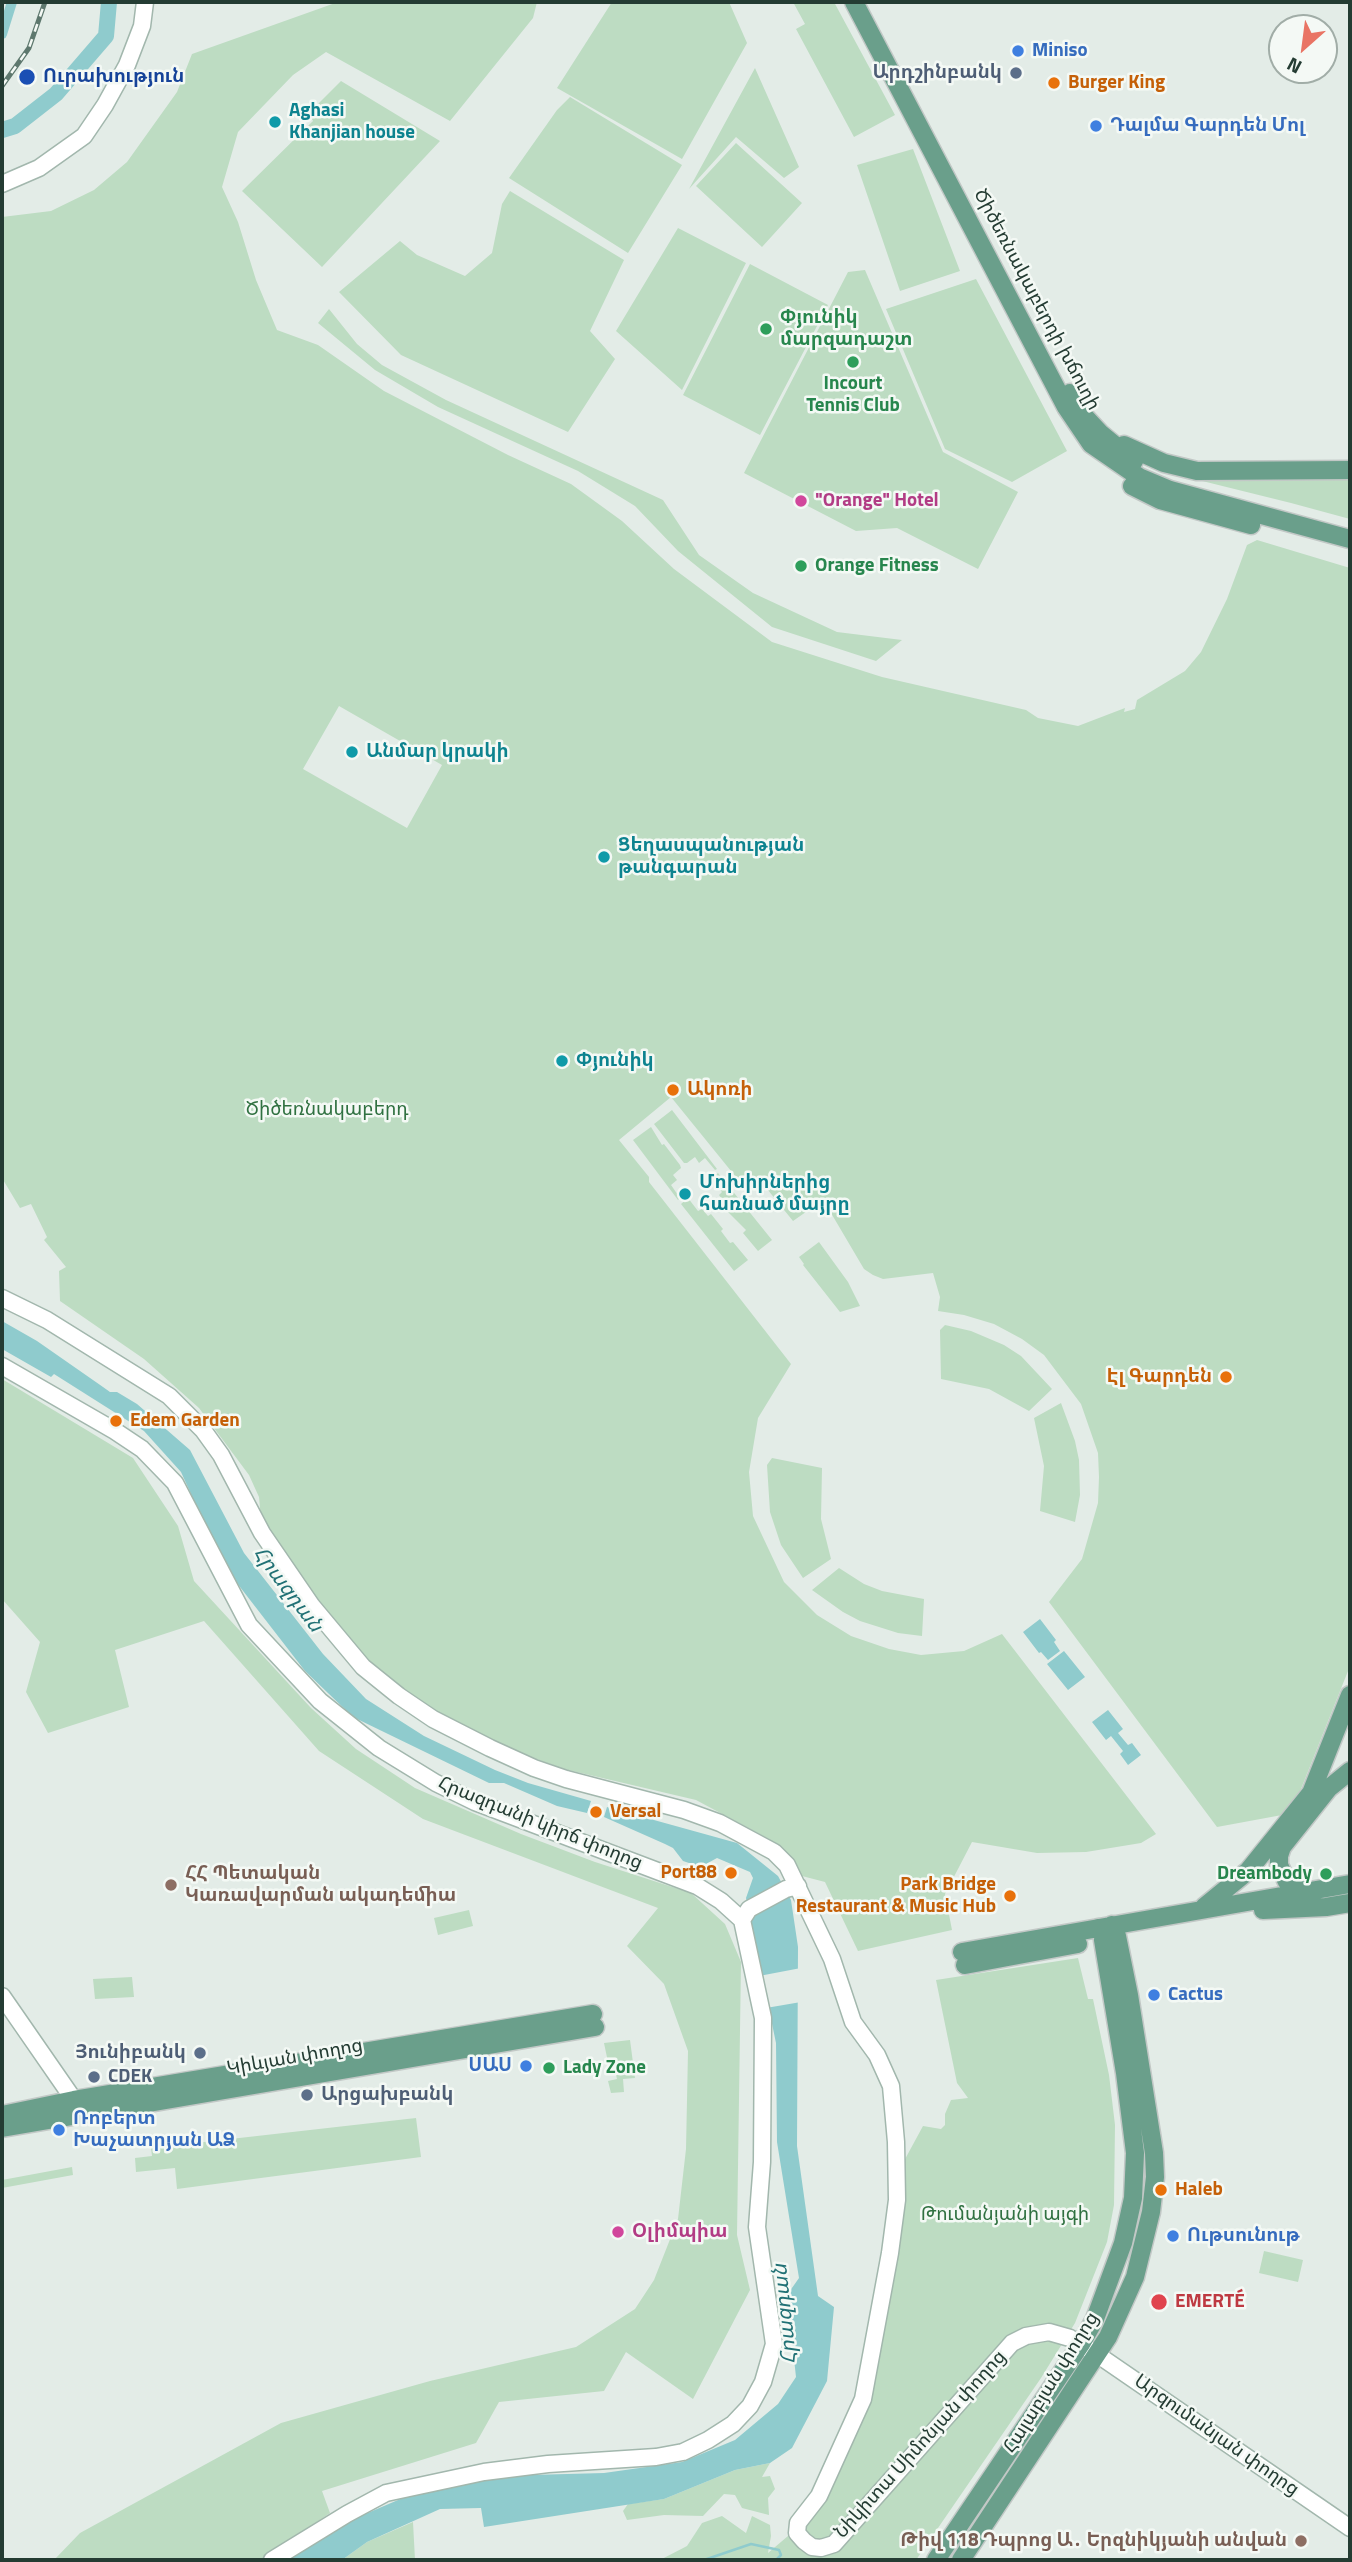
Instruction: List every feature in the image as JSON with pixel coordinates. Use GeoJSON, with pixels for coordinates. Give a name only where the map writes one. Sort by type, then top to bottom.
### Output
{"type":"FeatureCollection","features":[{"type":"Feature","properties":{"kind":"main road","name":"Ծիծեռնակաբերդի խճուղի"},"geometry":{"type":"LineString","coordinates":[[854,2],[1075,423],[1139,477],[1170,490],[1350,540]]}},
{"type":"Feature","properties":{"kind":"main road","name":"Ծիծեռնակաբերդի խճուղի"},"geometry":{"type":"LineString","coordinates":[[864,2],[1065,384],[1098,441],[1166,478],[1350,530]]}},
{"type":"Feature","properties":{"kind":"main road"},"geometry":{"type":"LineString","coordinates":[[1098,441],[1197,471],[1350,470]]}},
{"type":"Feature","properties":{"kind":"main road"},"geometry":{"type":"LineString","coordinates":[[1098,441],[1106,464],[1129,484],[1160,500],[1350,551]]}},
{"type":"Feature","properties":{"kind":"main road"},"geometry":{"type":"LineString","coordinates":[[1200,1910],[1248,1871],[1311,1793],[1350,1695]]}},
{"type":"Feature","properties":{"kind":"main road"},"geometry":{"type":"LineString","coordinates":[[1309,1891],[1287,1882],[1279,1865],[1282,1847],[1329,1788],[1350,1771]]}},
{"type":"Feature","properties":{"kind":"main road"},"geometry":{"type":"LineString","coordinates":[[1108,1932],[1200,1910],[1350,1884]]}},
{"type":"Feature","properties":{"kind":"main road"},"geometry":{"type":"LineString","coordinates":[[964,1959],[1108,1932],[1350,1895]]}},
{"type":"Feature","properties":{"kind":"main road"},"geometry":{"type":"LineString","coordinates":[[1263,1910],[1350,1903]]}},
{"type":"Feature","properties":{"kind":"main road","name":"Հալաբյան փողոց"},"geometry":{"type":"LineString","coordinates":[[936,2560],[1081,2344],[1095,2319],[1123,2243],[1133,2199],[1135,2153],[1108,1932]]}},
{"type":"Feature","properties":{"kind":"main road","name":"Հալաբյան փողոց"},"geometry":{"type":"LineString","coordinates":[[961,2560],[1098,2355],[1135,2277],[1151,2212],[1155,2177],[1151,2130],[1108,1932]]}},
{"type":"Feature","properties":{"kind":"main road","name":"Կիևյան փողոց"},"geometry":{"type":"LineString","coordinates":[[2,2115],[76,2108],[594,2021]]}},
{"type":"Feature","properties":{"kind":"main road","name":"Կիևյան փողոց"},"geometry":{"type":"LineString","coordinates":[[2,2128],[76,2108]]}},
{"type":"Feature","properties":{"kind":"street"},"geometry":{"type":"LineString","coordinates":[[2,184],[39,168],[84,136],[127,65],[142,26],[145,2]]}},
{"type":"Feature","properties":{"kind":"street","name":"Նիկիտա Սիմոնյան փողոց"},"geometry":{"type":"LineString","coordinates":[[2,1298],[47,1320],[169,1396],[203,1430],[232,1474],[262,1533],[312,1606],[363,1667],[399,1696],[433,1719],[534,1768],[684,1810],[720,1823],[775,1853],[787,1865],[792,1887],[832,1959],[853,2022],[877,2055],[891,2086],[897,2200],[863,2399],[819,2496],[798,2523],[797,2533],[812,2547],[821,2548],[834,2544],[1012,2343],[1026,2336],[1049,2332],[1081,2344]]}},
{"type":"Feature","properties":{"kind":"street","name":"Հրազդանի կիրճ փողոց"},"geometry":{"type":"LineString","coordinates":[[2,1366],[142,1449],[175,1483],[248,1625],[320,1701],[379,1748],[436,1783],[475,1802],[697,1886],[745,1915]]}},
{"type":"Feature","properties":{"kind":"street"},"geometry":{"type":"LineString","coordinates":[[272,2560],[386,2493],[484,2472],[548,2464],[656,2457],[683,2452],[733,2424],[750,2406],[763,2382],[774,2344],[757,2227],[762,2162],[763,2018],[745,1915],[792,1887]]}},
{"type":"Feature","properties":{"kind":"street"},"geometry":{"type":"LineString","coordinates":[[2,1996],[76,2108]]}},
{"type":"Feature","properties":{"kind":"street","name":"Արզումանյան փողոց"},"geometry":{"type":"LineString","coordinates":[[1081,2344],[1350,2528]]}},
{"type":"Feature","properties":{"kind":"green space","name":"Ծիծեռնակաբերդ"},"geometry":{"type":"Polygon","coordinates":[[[338,2],[537,2],[533,18],[450,121],[326,52],[293,75],[238,132],[222,187],[238,222],[256,280],[277,330],[318,345],[384,391],[571,484],[622,521],[674,569],[772,642],[882,677],[1026,710],[1038,718],[1078,726],[1125,708],[1124,712],[1135,709],[1137,700],[1185,671],[1201,652],[1227,599],[1247,545],[1257,540],[1350,568],[1350,1666],[1299,1794],[1282,1815],[1217,1827],[1049,1602],[1082,1559],[1098,1503],[1099,1477],[1098,1453],[1081,1404],[1044,1355],[994,1324],[938,1311],[940,1297],[933,1273],[883,1279],[864,1269],[831,1213],[813,1207],[793,1221],[759,1179],[744,1187],[671,1097],[619,1140],[791,1364],[758,1418],[749,1472],[753,1516],[784,1582],[817,1615],[851,1636],[889,1649],[921,1655],[964,1651],[1002,1634],[1156,1834],[1141,1843],[1086,1852],[1037,1853],[972,1842],[945,1894],[952,1930],[858,1951],[825,1882],[802,1876],[769,1839],[696,1800],[564,1769],[484,1740],[370,1670],[315,1602],[261,1519],[259,1497],[249,1475],[199,1408],[144,1359],[60,1301],[59,1271],[66,1267],[44,1240],[47,1237],[31,1204],[20,1208],[2,1178],[2,217],[51,211],[94,190],[127,162],[177,92],[192,54],[338,2]],[[339,706],[303,769],[407,828],[442,765],[339,706]]]}},
{"type":"Feature","properties":{"kind":"green space"},"geometry":{"type":"Polygon","coordinates":[[[612,2],[729,2],[747,43],[682,159],[557,88],[612,2]]]}},
{"type":"Feature","properties":{"kind":"green space"},"geometry":{"type":"Polygon","coordinates":[[[793,2],[834,2],[895,115],[854,137],[796,29],[805,24],[793,2]]]}},
{"type":"Feature","properties":{"kind":"green space"},"geometry":{"type":"Polygon","coordinates":[[[755,68],[799,167],[784,178],[736,137],[689,189],[755,68]]]}},
{"type":"Feature","properties":{"kind":"green space"},"geometry":{"type":"Polygon","coordinates":[[[341,81],[440,141],[322,267],[242,191],[313,121],[309,113],[341,81]]]}},
{"type":"Feature","properties":{"kind":"green space"},"geometry":{"type":"Polygon","coordinates":[[[570,97],[682,165],[628,253],[509,178],[557,110],[570,97]]]}},
{"type":"Feature","properties":{"kind":"green space"},"geometry":{"type":"Polygon","coordinates":[[[736,143],[802,203],[762,247],[696,186],[736,143]]]}},
{"type":"Feature","properties":{"kind":"green space"},"geometry":{"type":"Polygon","coordinates":[[[913,149],[960,271],[900,291],[857,165],[913,149]]]}},
{"type":"Feature","properties":{"kind":"green space"},"geometry":{"type":"Polygon","coordinates":[[[510,191],[624,260],[590,331],[615,359],[568,432],[401,355],[339,292],[400,241],[417,255],[465,276],[492,253],[502,204],[510,191]]]}},
{"type":"Feature","properties":{"kind":"green space"},"geometry":{"type":"Polygon","coordinates":[[[678,228],[746,263],[682,390],[616,331],[678,228]]]}},
{"type":"Feature","properties":{"kind":"green space","name":"Փյունիկ մարզադաշտ"},"geometry":{"type":"Polygon","coordinates":[[[750,264],[828,305],[760,435],[683,395],[750,264]]]}},
{"type":"Feature","properties":{"kind":"green space","name":"Incourt Tennis Club"},"geometry":{"type":"Polygon","coordinates":[[[865,270],[943,452],[1018,492],[978,569],[897,528],[856,531],[744,473],[848,272],[865,270]]]}},
{"type":"Feature","properties":{"kind":"green space"},"geometry":{"type":"Polygon","coordinates":[[[976,279],[1067,451],[1012,482],[945,449],[886,309],[976,279]]]}},
{"type":"Feature","properties":{"kind":"green space"},"geometry":{"type":"Polygon","coordinates":[[[329,309],[357,344],[382,365],[446,400],[663,500],[699,555],[753,593],[837,632],[902,640],[876,661],[772,627],[678,551],[635,506],[578,471],[438,407],[375,370],[318,323],[329,309]]]}},
{"type":"Feature","properties":{"kind":"green space"},"geometry":{"type":"Polygon","coordinates":[[[1174,474],[1350,476],[1350,519],[1291,503],[1174,474]]]}},
{"type":"Feature","properties":{"kind":"green space"},"geometry":{"type":"Polygon","coordinates":[[[672,1110],[717,1169],[705,1158],[699,1163],[695,1157],[684,1163],[654,1124],[672,1110]]]}},
{"type":"Feature","properties":{"kind":"green space"},"geometry":{"type":"Polygon","coordinates":[[[651,1127],[662,1145],[664,1144],[680,1165],[681,1168],[673,1175],[677,1180],[671,1185],[680,1198],[678,1200],[633,1140],[651,1127]]]}},
{"type":"Feature","properties":{"kind":"green space"},"geometry":{"type":"Polygon","coordinates":[[[718,1173],[772,1240],[758,1251],[743,1233],[746,1230],[721,1205],[724,1202],[719,1195],[722,1192],[711,1179],[718,1173]]]}},
{"type":"Feature","properties":{"kind":"green space"},"geometry":{"type":"Polygon","coordinates":[[[688,1198],[698,1211],[702,1209],[708,1216],[711,1214],[730,1243],[733,1242],[748,1260],[734,1271],[681,1204],[688,1198]]]}},
{"type":"Feature","properties":{"kind":"green space"},"geometry":{"type":"Polygon","coordinates":[[[819,1242],[848,1282],[860,1306],[840,1312],[803,1265],[799,1257],[819,1242]]]}},
{"type":"Feature","properties":{"kind":"green space"},"geometry":{"type":"Polygon","coordinates":[[[945,1325],[971,1331],[1004,1345],[1021,1356],[1052,1389],[1029,1411],[989,1389],[941,1379],[940,1330],[945,1325]]]}},
{"type":"Feature","properties":{"kind":"green space"},"geometry":{"type":"Polygon","coordinates":[[[2,1379],[133,1458],[178,1526],[194,1581],[311,1708],[356,1749],[415,1788],[521,1834],[595,1862],[691,1893],[725,1924],[741,1962],[737,2235],[750,2290],[693,2399],[626,2352],[604,2391],[499,2402],[476,2443],[322,2491],[330,2513],[262,2560],[54,2560],[80,2533],[281,2423],[430,2381],[576,2347],[635,2309],[654,2280],[678,2219],[686,2149],[688,2051],[664,1984],[627,1946],[658,1908],[423,1819],[319,1751],[204,1621],[115,1650],[129,1707],[48,1733],[26,1692],[40,1642],[2,1599],[2,1379]]]}},
{"type":"Feature","properties":{"kind":"green space"},"geometry":{"type":"Polygon","coordinates":[[[1061,1403],[1079,1460],[1080,1495],[1075,1522],[1040,1511],[1044,1466],[1034,1418],[1061,1403]]]}},
{"type":"Feature","properties":{"kind":"green space"},"geometry":{"type":"Polygon","coordinates":[[[772,1458],[822,1468],[821,1519],[831,1559],[803,1578],[781,1545],[770,1512],[767,1465],[772,1458]]]}},
{"type":"Feature","properties":{"kind":"green space"},"geometry":{"type":"Polygon","coordinates":[[[839,1568],[864,1584],[882,1591],[924,1599],[922,1636],[898,1633],[860,1621],[812,1590],[839,1568]]]}},
{"type":"Feature","properties":{"kind":"green space"},"geometry":{"type":"Polygon","coordinates":[[[469,1910],[473,1926],[438,1935],[434,1918],[469,1910]]]}},
{"type":"Feature","properties":{"kind":"green space","name":"Թումանյանի այգի"},"geometry":{"type":"Polygon","coordinates":[[[1078,1958],[1088,1999],[1093,1999],[1109,2075],[1115,2125],[1114,2205],[1107,2242],[1075,2323],[1041,2378],[916,2560],[660,2560],[687,2546],[702,2523],[722,2516],[746,2533],[752,2516],[770,2525],[768,2553],[815,2513],[826,2493],[892,2284],[904,2161],[923,2126],[941,2129],[945,2125],[945,2114],[951,2100],[968,2098],[957,2083],[936,1980],[1078,1958]]]}},
{"type":"Feature","properties":{"kind":"green space"},"geometry":{"type":"Polygon","coordinates":[[[132,1977],[134,1997],[95,1999],[93,1979],[132,1977]]]}},
{"type":"Feature","properties":{"kind":"green space"},"geometry":{"type":"Polygon","coordinates":[[[630,2040],[635,2078],[623,2079],[624,2092],[611,2093],[608,2081],[617,2079],[614,2066],[609,2067],[604,2043],[630,2040]]]}},
{"type":"Feature","properties":{"kind":"green space"},"geometry":{"type":"Polygon","coordinates":[[[416,2118],[421,2157],[177,2189],[175,2168],[136,2172],[135,2158],[152,2156],[151,2148],[416,2118]]]}},
{"type":"Feature","properties":{"kind":"green space"},"geometry":{"type":"Polygon","coordinates":[[[72,2167],[73,2175],[2,2188],[2,2180],[72,2167]]]}},
{"type":"Feature","properties":{"kind":"green space"},"geometry":{"type":"Polygon","coordinates":[[[1264,2251],[1303,2260],[1298,2282],[1259,2273],[1264,2251]]]}},
{"type":"Feature","properties":{"kind":"green space"},"geometry":{"type":"Polygon","coordinates":[[[1071,2376],[950,2560],[943,2560],[993,2483],[1071,2376]]]}},
{"type":"Feature","properties":{"kind":"green space"},"geometry":{"type":"Polygon","coordinates":[[[770,2463],[762,2477],[770,2476],[775,2489],[768,2498],[769,2515],[742,2508],[735,2495],[724,2494],[703,2516],[664,2515],[627,2520],[623,2511],[628,2504],[664,2499],[735,2470],[770,2463]]]}},
{"type":"Feature","properties":{"kind":"green space"},"geometry":{"type":"Polygon","coordinates":[[[413,2522],[415,2560],[342,2560],[367,2542],[413,2522]]]}},
{"type":"Feature","properties":{"kind":"water"},"geometry":{"type":"Polygon","coordinates":[[[2,1321],[37,1341],[110,1392],[117,1392],[137,1404],[190,1450],[244,1553],[323,1654],[366,1699],[424,1736],[495,1770],[528,1783],[591,1801],[587,1813],[557,1806],[504,1783],[489,1783],[353,1717],[305,1671],[223,1565],[181,1472],[144,1431],[54,1374],[51,1377],[2,1349],[2,1321]]]}},
{"type":"Feature","properties":{"kind":"water"},"geometry":{"type":"Polygon","coordinates":[[[1040,1619],[1056,1640],[1054,1642],[1060,1651],[1048,1660],[1023,1632],[1040,1619]]]}},
{"type":"Feature","properties":{"kind":"water"},"geometry":{"type":"Polygon","coordinates":[[[1064,1651],[1085,1677],[1068,1690],[1047,1664],[1064,1651]]]}},
{"type":"Feature","properties":{"kind":"water"},"geometry":{"type":"Polygon","coordinates":[[[1108,1710],[1123,1729],[1118,1733],[1128,1745],[1132,1743],[1141,1755],[1128,1765],[1120,1754],[1123,1751],[1111,1736],[1106,1740],[1092,1722],[1108,1710]]]}},
{"type":"Feature","properties":{"kind":"water"},"geometry":{"type":"Polygon","coordinates":[[[607,1807],[737,1843],[778,1876],[791,1900],[798,1947],[797,2146],[818,2296],[834,2307],[827,2381],[792,2448],[770,2463],[735,2470],[664,2499],[484,2527],[481,2508],[440,2509],[367,2542],[342,2560],[284,2560],[328,2530],[426,2488],[493,2476],[604,2473],[682,2462],[735,2440],[778,2404],[796,2377],[787,2295],[799,2278],[777,2142],[776,2043],[746,1898],[753,1878],[750,1872],[717,1858],[706,1864],[695,1865],[683,1861],[673,1848],[604,1817],[607,1807]]]}},
{"type":"Feature","properties":{"kind":"pier"},"geometry":{"type":"Polygon","coordinates":[[[801,1968],[801,2002],[766,2008],[759,1976],[801,1968]]]}},
{"type":"Feature","properties":{"kind":"waterway"},"geometry":{"type":"LineString","coordinates":[[2,34],[12,2]]}},
{"type":"Feature","properties":{"kind":"waterway","name":"Հրազդան"},"geometry":{"type":"LineString","coordinates":[[2,130],[15,126],[56,94],[106,36],[109,2]]}},
{"type":"Feature","properties":{"kind":"waterway"},"geometry":{"type":"LineString","coordinates":[[704,2560],[751,2544],[779,2550],[781,2555],[776,2560]]}},
{"type":"Feature","properties":{"kind":"railway"},"geometry":{"type":"LineString","coordinates":[[2,86],[29,48],[45,2]]}},
{"type":"Feature","properties":{"kind":"place","name":"Miniso"},"geometry":{"type":"Point","coordinates":[1018,51]}},
{"type":"Feature","properties":{"kind":"place","name":"Արդշինբանկ"},"geometry":{"type":"Point","coordinates":[1016,73]}},
{"type":"Feature","properties":{"kind":"place","name":"Ուրախություն"},"geometry":{"type":"Point","coordinates":[27,77]}},
{"type":"Feature","properties":{"kind":"place","name":"Burger King"},"geometry":{"type":"Point","coordinates":[1054,83]}},
{"type":"Feature","properties":{"kind":"place","name":"Aghasi Khanjian house"},"geometry":{"type":"Point","coordinates":[275,122]}},
{"type":"Feature","properties":{"kind":"place","name":"Դալմա Գարդեն Մոլ"},"geometry":{"type":"Point","coordinates":[1096,126]}},
{"type":"Feature","properties":{"kind":"place","name":"Փյունիկ մարզադաշտ"},"geometry":{"type":"Point","coordinates":[766,329]}},
{"type":"Feature","properties":{"kind":"place","name":"Incourt Tennis Club"},"geometry":{"type":"Point","coordinates":[853,362]}},
{"type":"Feature","properties":{"kind":"place","name":"\"Orange\" Hotel"},"geometry":{"type":"Point","coordinates":[801,501]}},
{"type":"Feature","properties":{"kind":"place","name":"Orange Fitness"},"geometry":{"type":"Point","coordinates":[801,566]}},
{"type":"Feature","properties":{"kind":"place","name":"Անմար կրակի"},"geometry":{"type":"Point","coordinates":[352,752]}},
{"type":"Feature","properties":{"kind":"place","name":"Ցեղասպանության թանգարան"},"geometry":{"type":"Point","coordinates":[604,857]}},
{"type":"Feature","properties":{"kind":"place","name":"Փյունիկ"},"geometry":{"type":"Point","coordinates":[562,1061]}},
{"type":"Feature","properties":{"kind":"place","name":"Ակոռի"},"geometry":{"type":"Point","coordinates":[673,1090]}},
{"type":"Feature","properties":{"kind":"place","name":"Մոխիրներից հառնած մայրը"},"geometry":{"type":"Point","coordinates":[685,1194]}},
{"type":"Feature","properties":{"kind":"place","name":"Էլ Գարդեն"},"geometry":{"type":"Point","coordinates":[1226,1377]}},
{"type":"Feature","properties":{"kind":"place","name":"Edem Garden"},"geometry":{"type":"Point","coordinates":[116,1421]}},
{"type":"Feature","properties":{"kind":"place","name":"Versal"},"geometry":{"type":"Point","coordinates":[596,1812]}},
{"type":"Feature","properties":{"kind":"place","name":"Port88"},"geometry":{"type":"Point","coordinates":[731,1873]}},
{"type":"Feature","properties":{"kind":"place","name":"Dreambody"},"geometry":{"type":"Point","coordinates":[1326,1874]}},
{"type":"Feature","properties":{"kind":"place","name":"ՀՀ Պետական Կառավարման ակադեմիա"},"geometry":{"type":"Point","coordinates":[171,1885]}},
{"type":"Feature","properties":{"kind":"place","name":"Park Bridge Restaurant & Music Hub"},"geometry":{"type":"Point","coordinates":[1010,1896]}},
{"type":"Feature","properties":{"kind":"place","name":"Cactus"},"geometry":{"type":"Point","coordinates":[1154,1995]}},
{"type":"Feature","properties":{"kind":"place","name":"Յունիբանկ"},"geometry":{"type":"Point","coordinates":[200,2053]}},
{"type":"Feature","properties":{"kind":"place","name":"ՍԱՍ"},"geometry":{"type":"Point","coordinates":[526,2066]}},
{"type":"Feature","properties":{"kind":"place","name":"Lady Zone"},"geometry":{"type":"Point","coordinates":[549,2068]}},
{"type":"Feature","properties":{"kind":"place","name":"CDEK"},"geometry":{"type":"Point","coordinates":[94,2077]}},
{"type":"Feature","properties":{"kind":"place","name":"Արցախբանկ"},"geometry":{"type":"Point","coordinates":[307,2095]}},
{"type":"Feature","properties":{"kind":"place","name":"Ռոբերտ Խաչատրյան ԱՁ"},"geometry":{"type":"Point","coordinates":[59,2130]}},
{"type":"Feature","properties":{"kind":"place","name":"Haleb"},"geometry":{"type":"Point","coordinates":[1161,2190]}},
{"type":"Feature","properties":{"kind":"place","name":"Օլիմպիա"},"geometry":{"type":"Point","coordinates":[618,2232]}},
{"type":"Feature","properties":{"kind":"place","name":"Ութսունութ"},"geometry":{"type":"Point","coordinates":[1173,2236]}},
{"type":"Feature","properties":{"kind":"place","name":"EMERTÉ"},"geometry":{"type":"Point","coordinates":[1159,2302]}},
{"type":"Feature","properties":{"kind":"place","name":"Թիվ 118 Դպրոց Ա․ Երզնիկյանի անվան"},"geometry":{"type":"Point","coordinates":[1301,2541]}}]}
